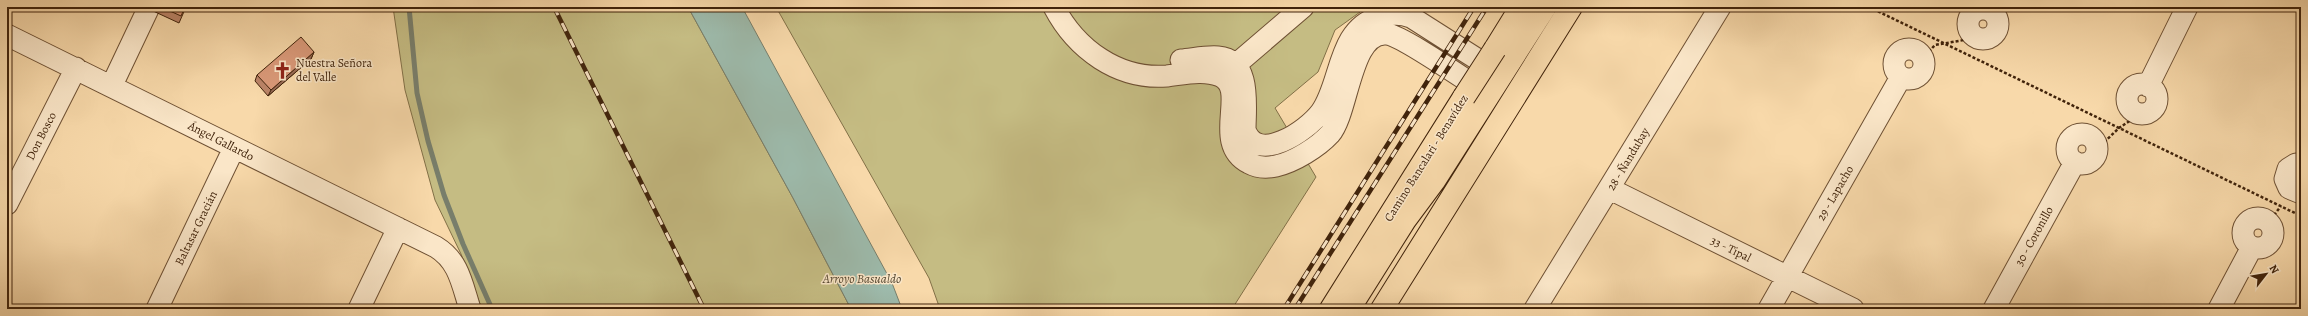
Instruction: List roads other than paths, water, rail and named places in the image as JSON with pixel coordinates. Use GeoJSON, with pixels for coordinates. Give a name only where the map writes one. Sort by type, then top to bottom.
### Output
{"type":"FeatureCollection","features":[{"type":"Feature","properties":{"kind":"main road","name":"Camino Bancalari - Benavídez"},"geometry":{"type":"LineString","coordinates":[[1331,309],[1521,7]]}},
{"type":"Feature","properties":{"kind":"main road"},"geometry":{"type":"LineString","coordinates":[[1363,309],[1392,263],[1434,181],[1544,7]]}},
{"type":"Feature","properties":{"kind":"main road"},"geometry":{"type":"LineString","coordinates":[[1384,307],[1571,7]]}},
{"type":"Feature","properties":{"kind":"main road"},"geometry":{"type":"LineString","coordinates":[[1349,309],[1405,220],[1434,181]]}},
{"type":"Feature","properties":{"kind":"street"},"geometry":{"type":"LineString","coordinates":[[112,85],[149,7]]}},
{"type":"Feature","properties":{"kind":"street"},"geometry":{"type":"LineString","coordinates":[[1054,7],[1064,24],[1079,42],[1110,66],[1126,72],[1152,76],[1229,70],[1242,73],[1244,84],[1245,130],[1248,137],[1254,144],[1262,146],[1272,145],[1304,128],[1320,113],[1328,101],[1344,51],[1350,41],[1367,22],[1388,14],[1403,14],[1411,17],[1501,74]]}},
{"type":"Feature","properties":{"kind":"street"},"geometry":{"type":"LineString","coordinates":[[1069,7],[1095,40],[1124,56],[1158,62],[1217,57],[1229,70]]}},
{"type":"Feature","properties":{"kind":"street"},"geometry":{"type":"LineString","coordinates":[[1303,7],[1229,70],[1228,82],[1232,93],[1230,112],[1231,143],[1245,161],[1263,167],[1278,165],[1315,146],[1330,134],[1339,119],[1357,60],[1363,46],[1368,40],[1378,35],[1396,37],[1488,94]]}},
{"type":"Feature","properties":{"kind":"street","name":"28 - Ñandubay"},"geometry":{"type":"LineString","coordinates":[[1535,309],[1610,189],[1720,7]]}},
{"type":"Feature","properties":{"kind":"street"},"geometry":{"type":"LineString","coordinates":[[2140,114],[2149,112],[2155,105],[2156,96],[2148,86],[2187,7]]}},
{"type":"Feature","properties":{"kind":"street"},"geometry":{"type":"LineString","coordinates":[[1976,38],[1986,38],[1995,33],[1997,28],[1996,18],[1990,9]]}},
{"type":"Feature","properties":{"kind":"street","name":"Ángel Gallardo"},"geometry":{"type":"LineString","coordinates":[[7,35],[112,85],[234,148],[436,246],[447,254],[454,262],[470,309]]}},
{"type":"Feature","properties":{"kind":"street","name":"29 - Lapacho"},"geometry":{"type":"LineString","coordinates":[[1769,309],[1901,77],[1894,66],[1899,54],[1912,50],[1920,55],[1922,60]]}},
{"type":"Feature","properties":{"kind":"street","name":"Don Bosco"},"geometry":{"type":"LineString","coordinates":[[7,204],[76,68]]}},
{"type":"Feature","properties":{"kind":"street"},"geometry":{"type":"LineString","coordinates":[[1304,128],[1315,146]]}},
{"type":"Feature","properties":{"kind":"street","name":"30 - Coronillo"},"geometry":{"type":"LineString","coordinates":[[1994,309],[2075,162],[2069,156],[2067,147],[2075,136],[2089,136],[2093,139],[2097,149]]}},
{"type":"Feature","properties":{"kind":"street","name":"Baltasar Gracián"},"geometry":{"type":"LineString","coordinates":[[157,309],[234,148]]}},
{"type":"Feature","properties":{"kind":"street"},"geometry":{"type":"LineString","coordinates":[[2299,193],[2286,184],[2285,174],[2292,166],[2301,164]]}},
{"type":"Feature","properties":{"kind":"street","name":"33 - Tipal"},"geometry":{"type":"LineString","coordinates":[[1610,189],[1853,309]]}},
{"type":"Feature","properties":{"kind":"street"},"geometry":{"type":"LineString","coordinates":[[2219,309],[2252,247],[2245,240],[2244,230],[2246,225],[2254,219],[2260,219],[2268,223]]}},
{"type":"Feature","properties":{"kind":"street"},"geometry":{"type":"LineString","coordinates":[[359,309],[398,228]]}},
{"type":"Feature","properties":{"kind":"water","name":"Arroyo Basualdo"},"geometry":{"type":"Polygon","coordinates":[[[688,7],[742,7],[892,283],[902,309],[851,309],[793,198],[688,7]]]}},
{"type":"Feature","properties":{"kind":"waterway"},"geometry":{"type":"LineString","coordinates":[[409,7],[417,93],[428,141],[444,195],[463,244],[492,309]]}},
{"type":"Feature","properties":{"kind":"railway"},"geometry":{"type":"LineString","coordinates":[[554,7],[704,309]]}},
{"type":"Feature","properties":{"kind":"railway"},"geometry":{"type":"LineString","coordinates":[[1284,309],[1474,7]]}},
{"type":"Feature","properties":{"kind":"railway"},"geometry":{"type":"LineString","coordinates":[[1295,309],[1487,7]]}},
{"type":"Feature","properties":{"kind":"place","name":"Nuestra Señora del Valle"},"geometry":{"type":"Point","coordinates":[283,70]}}]}
